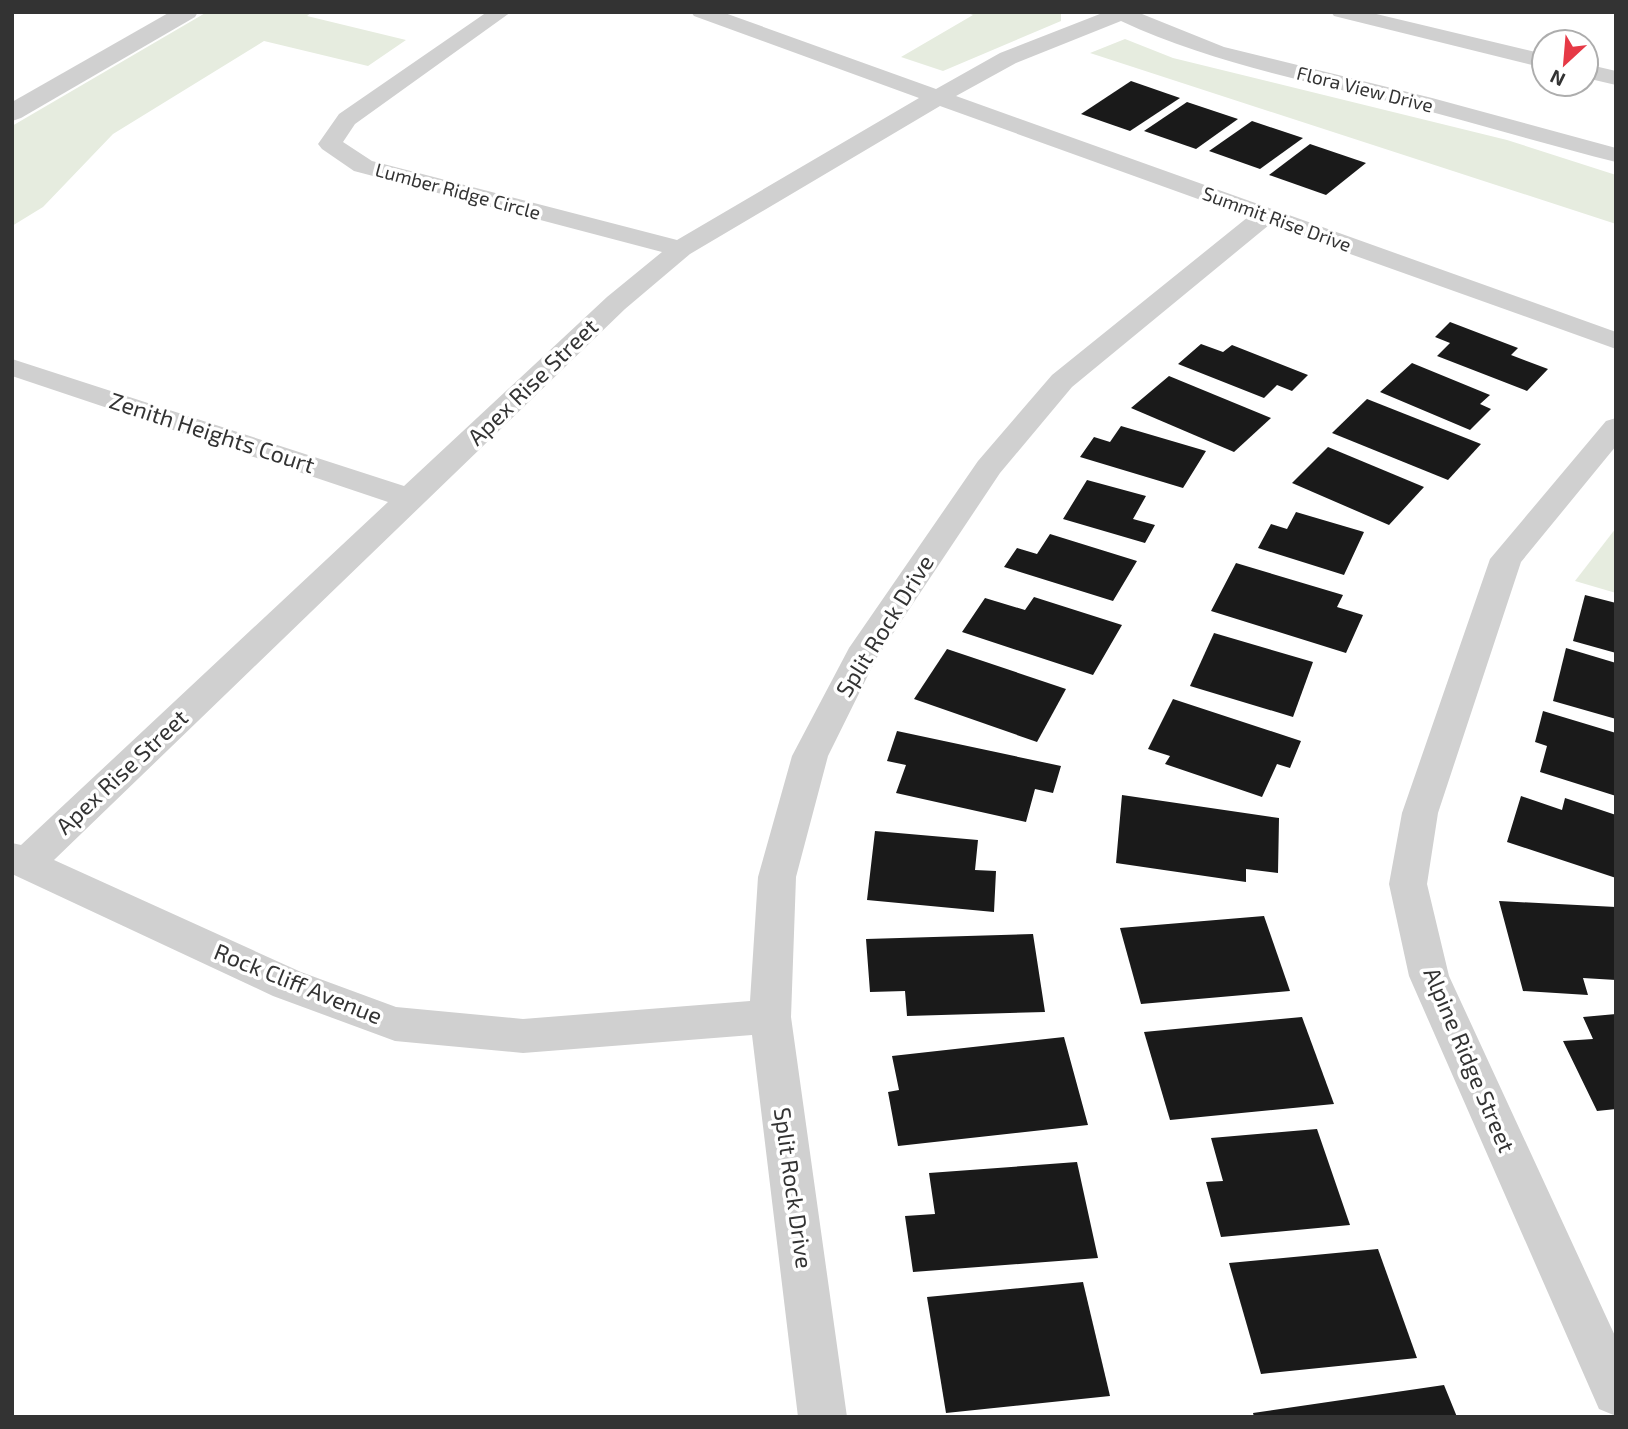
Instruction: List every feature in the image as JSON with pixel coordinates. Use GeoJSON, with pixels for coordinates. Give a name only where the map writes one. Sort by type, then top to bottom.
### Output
{"type":"FeatureCollection","features":[{"type":"Feature","properties":{"kind":"street"},"geometry":{"type":"LineString","coordinates":[[12,91],[153,12]]}},
{"type":"Feature","properties":{"kind":"street"},"geometry":{"type":"LineString","coordinates":[[12,113],[187,12]]}},
{"type":"Feature","properties":{"kind":"street","name":"Lumber Ridge Circle"},"geometry":{"type":"LineString","coordinates":[[501,12],[347,119],[330,144],[363,166],[681,249]]}},
{"type":"Feature","properties":{"kind":"street"},"geometry":{"type":"LineString","coordinates":[[701,12],[937,98]]}},
{"type":"Feature","properties":{"kind":"street"},"geometry":{"type":"LineString","coordinates":[[1341,12],[1530,58]]}},
{"type":"Feature","properties":{"kind":"street","name":"Apex Rise Street"},"geometry":{"type":"LineString","coordinates":[[19,860],[411,499],[616,303],[681,249],[1008,58],[1121,13]]}},
{"type":"Feature","properties":{"kind":"street","name":"Flora View Drive"},"geometry":{"type":"LineString","coordinates":[[1121,13],[1217,52],[1424,103],[1616,155]]}},
{"type":"Feature","properties":{"kind":"street","name":"Summit Rise Drive"},"geometry":{"type":"LineString","coordinates":[[937,98],[1616,341]]}},
{"type":"Feature","properties":{"kind":"street","name":"Split Rock Drive"},"geometry":{"type":"LineString","coordinates":[[823,1417],[770,1017],[777,877],[810,756],[860,656],[989,467],[1062,381],[1266,215]]}},
{"type":"Feature","properties":{"kind":"street","name":"Zenith Heights Court"},"geometry":{"type":"LineString","coordinates":[[12,367],[411,499]]}},
{"type":"Feature","properties":{"kind":"street","name":"Alpine Ridge Street"},"geometry":{"type":"LineString","coordinates":[[1616,427],[1506,559],[1420,813],[1408,884],[1429,976],[1616,1392]]}},
{"type":"Feature","properties":{"kind":"street","name":"Rock Cliff Avenue"},"geometry":{"type":"LineString","coordinates":[[19,860],[287,984],[395,1024],[523,1036],[770,1017]]}},
{"type":"Feature","properties":{"kind":"shaded area"},"geometry":{"type":"Polygon","coordinates":[[[207,12],[312,12],[307,16],[406,40],[368,66],[264,41],[113,134],[43,207],[12,226],[12,126],[207,12]]]}},
{"type":"Feature","properties":{"kind":"shaded area"},"geometry":{"type":"Polygon","coordinates":[[[965,12],[1061,12],[1061,21],[943,71],[901,57],[973,15],[965,12]]]}},
{"type":"Feature","properties":{"kind":"shaded area"},"geometry":{"type":"Polygon","coordinates":[[[1125,39],[1173,58],[1507,140],[1616,175],[1616,224],[1090,53],[1125,39]]]}},
{"type":"Feature","properties":{"kind":"shaded area"},"geometry":{"type":"Polygon","coordinates":[[[1616,528],[1616,593],[1575,581],[1616,528]]]}},
{"type":"Feature","properties":{"kind":"building"},"geometry":{"type":"Polygon","coordinates":[[[1131,81],[1180,98],[1130,131],[1081,114],[1131,81]]]}},
{"type":"Feature","properties":{"kind":"building"},"geometry":{"type":"Polygon","coordinates":[[[1187,102],[1238,119],[1196,149],[1144,131],[1187,102]]]}},
{"type":"Feature","properties":{"kind":"building"},"geometry":{"type":"Polygon","coordinates":[[[1252,121],[1303,138],[1260,169],[1209,151],[1252,121]]]}},
{"type":"Feature","properties":{"kind":"building"},"geometry":{"type":"Polygon","coordinates":[[[1310,144],[1366,163],[1326,195],[1269,175],[1310,144]]]}},
{"type":"Feature","properties":{"kind":"building"},"geometry":{"type":"Polygon","coordinates":[[[1450,322],[1518,348],[1511,355],[1548,369],[1527,391],[1437,356],[1450,343],[1435,337],[1450,322]]]}},
{"type":"Feature","properties":{"kind":"building"},"geometry":{"type":"Polygon","coordinates":[[[1201,344],[1223,352],[1232,345],[1308,375],[1292,391],[1277,385],[1264,398],[1178,364],[1201,344]]]}},
{"type":"Feature","properties":{"kind":"building"},"geometry":{"type":"Polygon","coordinates":[[[1412,363],[1490,395],[1480,404],[1491,409],[1470,430],[1380,392],[1412,363]]]}},
{"type":"Feature","properties":{"kind":"building"},"geometry":{"type":"Polygon","coordinates":[[[1169,376],[1271,418],[1234,452],[1131,408],[1169,376]]]}},
{"type":"Feature","properties":{"kind":"building"},"geometry":{"type":"Polygon","coordinates":[[[1367,399],[1481,444],[1448,480],[1332,433],[1367,399]]]}},
{"type":"Feature","properties":{"kind":"building"},"geometry":{"type":"Polygon","coordinates":[[[1121,426],[1206,451],[1183,488],[1080,457],[1094,437],[1110,442],[1121,426]]]}},
{"type":"Feature","properties":{"kind":"building"},"geometry":{"type":"Polygon","coordinates":[[[1328,447],[1424,487],[1389,525],[1292,483],[1328,447]]]}},
{"type":"Feature","properties":{"kind":"building"},"geometry":{"type":"Polygon","coordinates":[[[1087,480],[1146,496],[1133,519],[1155,525],[1145,543],[1063,519],[1087,480]]]}},
{"type":"Feature","properties":{"kind":"building"},"geometry":{"type":"Polygon","coordinates":[[[1296,512],[1364,532],[1344,575],[1258,548],[1271,524],[1287,529],[1296,512]]]}},
{"type":"Feature","properties":{"kind":"building"},"geometry":{"type":"Polygon","coordinates":[[[1050,534],[1137,561],[1113,601],[1004,567],[1017,548],[1037,554],[1050,534]]]}},
{"type":"Feature","properties":{"kind":"building"},"geometry":{"type":"Polygon","coordinates":[[[1236,563],[1343,595],[1337,607],[1363,615],[1346,653],[1211,611],[1236,563]]]}},
{"type":"Feature","properties":{"kind":"building"},"geometry":{"type":"Polygon","coordinates":[[[1585,595],[1616,603],[1616,653],[1573,641],[1585,595]]]}},
{"type":"Feature","properties":{"kind":"building"},"geometry":{"type":"Polygon","coordinates":[[[1034,597],[1122,625],[1093,675],[962,632],[985,598],[1025,610],[1034,597]]]}},
{"type":"Feature","properties":{"kind":"building"},"geometry":{"type":"Polygon","coordinates":[[[1214,633],[1313,662],[1293,717],[1190,686],[1214,633]]]}},
{"type":"Feature","properties":{"kind":"building"},"geometry":{"type":"Polygon","coordinates":[[[1566,648],[1616,663],[1616,719],[1553,701],[1566,648]]]}},
{"type":"Feature","properties":{"kind":"building"},"geometry":{"type":"Polygon","coordinates":[[[947,649],[1066,689],[1037,742],[914,699],[947,649]]]}},
{"type":"Feature","properties":{"kind":"building"},"geometry":{"type":"Polygon","coordinates":[[[1173,699],[1301,741],[1290,768],[1277,764],[1262,797],[1165,764],[1170,756],[1148,749],[1173,699]]]}},
{"type":"Feature","properties":{"kind":"building"},"geometry":{"type":"Polygon","coordinates":[[[1543,711],[1616,733],[1616,796],[1540,772],[1547,746],[1535,742],[1543,711]]]}},
{"type":"Feature","properties":{"kind":"building"},"geometry":{"type":"Polygon","coordinates":[[[897,731],[1061,766],[1053,793],[1035,789],[1026,822],[896,793],[906,765],[887,761],[897,731]]]}},
{"type":"Feature","properties":{"kind":"building"},"geometry":{"type":"Polygon","coordinates":[[[1122,795],[1279,818],[1278,873],[1246,869],[1246,882],[1116,863],[1122,795]]]}},
{"type":"Feature","properties":{"kind":"building"},"geometry":{"type":"Polygon","coordinates":[[[1521,796],[1562,810],[1565,798],[1616,815],[1616,878],[1507,842],[1521,796]]]}},
{"type":"Feature","properties":{"kind":"building"},"geometry":{"type":"Polygon","coordinates":[[[875,831],[978,840],[975,870],[996,871],[994,912],[867,900],[875,831]]]}},
{"type":"Feature","properties":{"kind":"building"},"geometry":{"type":"Polygon","coordinates":[[[1499,901],[1616,907],[1616,980],[1583,978],[1588,995],[1523,991],[1499,901]]]}},
{"type":"Feature","properties":{"kind":"building"},"geometry":{"type":"Polygon","coordinates":[[[1264,916],[1290,991],[1141,1004],[1120,928],[1264,916]]]}},
{"type":"Feature","properties":{"kind":"building"},"geometry":{"type":"Polygon","coordinates":[[[1033,934],[1045,1012],[907,1016],[905,991],[870,992],[866,939],[1033,934]]]}},
{"type":"Feature","properties":{"kind":"building"},"geometry":{"type":"Polygon","coordinates":[[[1616,1014],[1616,1109],[1597,1111],[1563,1041],[1593,1039],[1583,1017],[1616,1014]]]}},
{"type":"Feature","properties":{"kind":"building"},"geometry":{"type":"Polygon","coordinates":[[[1302,1017],[1334,1104],[1170,1120],[1144,1032],[1302,1017]]]}},
{"type":"Feature","properties":{"kind":"building"},"geometry":{"type":"Polygon","coordinates":[[[1064,1037],[1088,1125],[898,1146],[888,1092],[899,1090],[892,1056],[1064,1037]]]}},
{"type":"Feature","properties":{"kind":"building"},"geometry":{"type":"Polygon","coordinates":[[[1317,1129],[1350,1225],[1221,1237],[1206,1182],[1223,1181],[1211,1138],[1317,1129]]]}},
{"type":"Feature","properties":{"kind":"building"},"geometry":{"type":"Polygon","coordinates":[[[1077,1162],[1098,1258],[913,1272],[905,1216],[935,1214],[929,1173],[1077,1162]]]}},
{"type":"Feature","properties":{"kind":"building"},"geometry":{"type":"Polygon","coordinates":[[[1378,1249],[1417,1358],[1261,1374],[1229,1263],[1378,1249]]]}},
{"type":"Feature","properties":{"kind":"building"},"geometry":{"type":"Polygon","coordinates":[[[1083,1282],[1110,1396],[946,1413],[927,1297],[1083,1282]]]}},
{"type":"Feature","properties":{"kind":"building"},"geometry":{"type":"Polygon","coordinates":[[[1444,1385],[1457,1417],[1254,1417],[1253,1413],[1444,1385]]]}}]}
